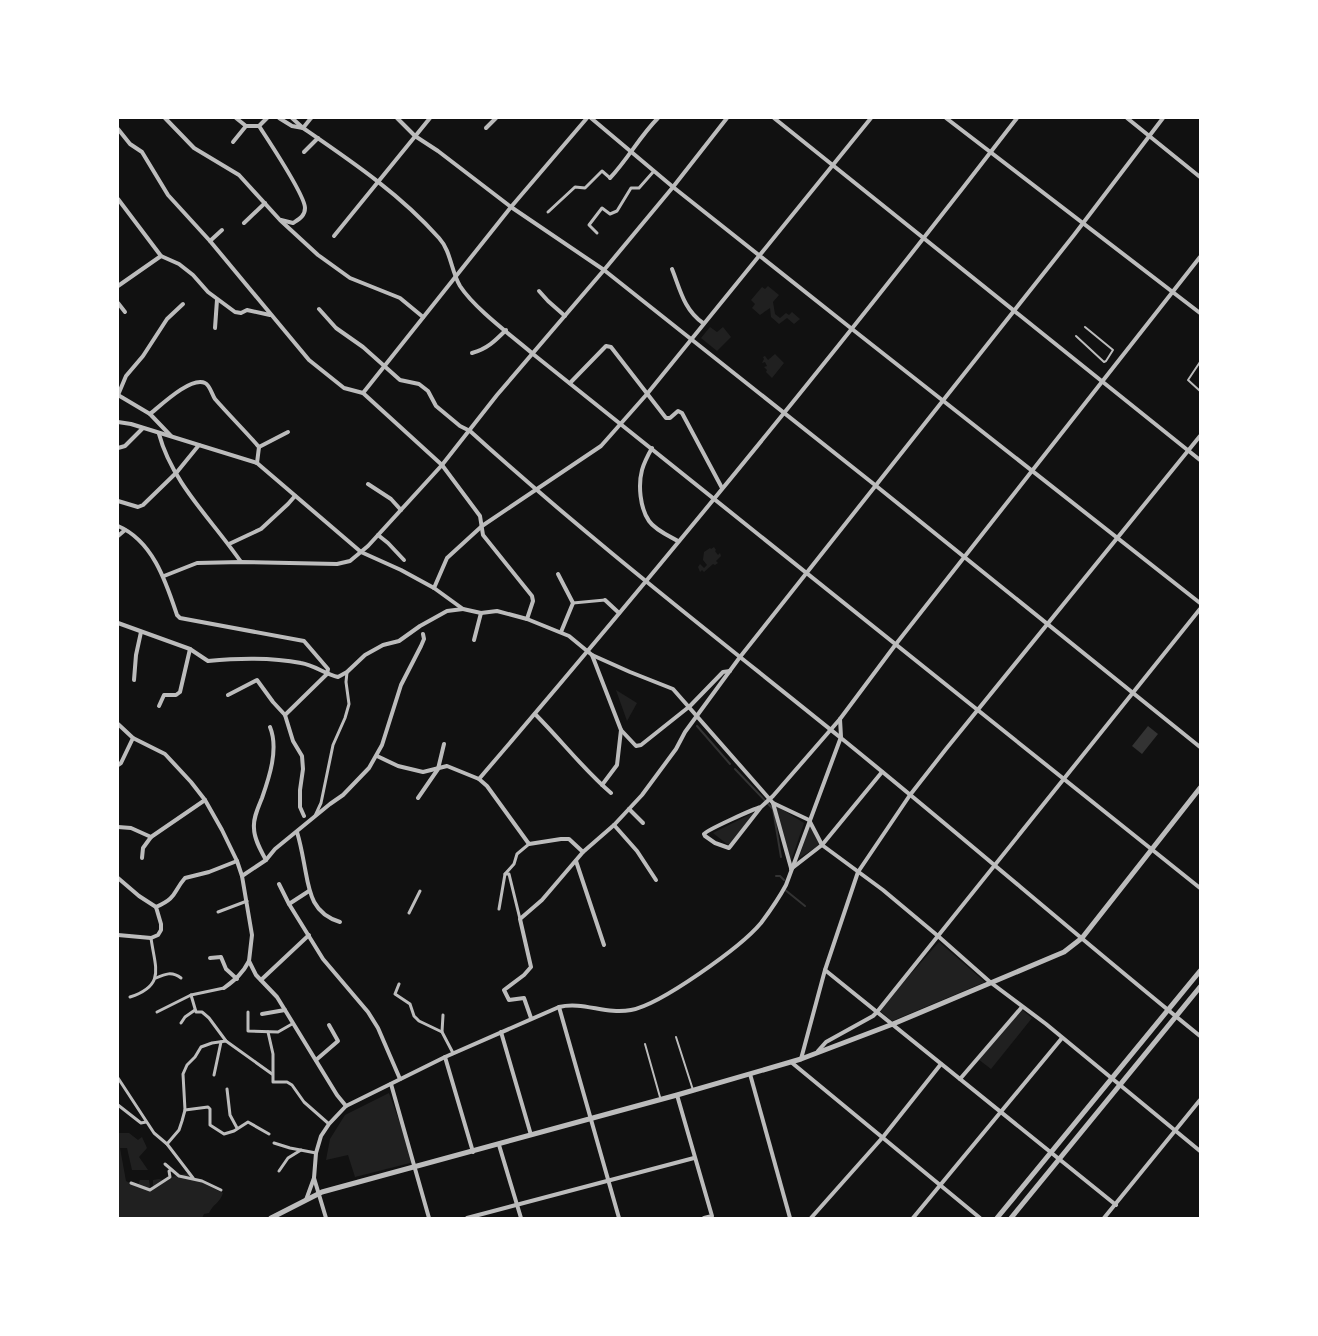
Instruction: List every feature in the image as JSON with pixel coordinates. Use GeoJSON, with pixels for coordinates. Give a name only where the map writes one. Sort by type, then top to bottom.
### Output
{"type":"FeatureCollection","features":[{"type":"Feature","properties":{"kind":"street"},"geometry":{"type":"LineString","coordinates":[[165,118],[194,148],[238,174],[280,220],[318,256],[350,278],[400,298],[423,318]]}},
{"type":"Feature","properties":{"kind":"street"},"geometry":{"type":"LineString","coordinates":[[236,118],[246,126],[259,126],[267,118]]}},
{"type":"Feature","properties":{"kind":"street"},"geometry":{"type":"LineString","coordinates":[[279,118],[292,126],[303,128]]}},
{"type":"Feature","properties":{"kind":"street"},"geometry":{"type":"LineString","coordinates":[[292,118],[303,128],[379,181],[422,220],[445,246],[455,277],[462,288],[484,311],[533,354],[1200,888]]}},
{"type":"Feature","properties":{"kind":"street"},"geometry":{"type":"LineString","coordinates":[[303,128],[311,118]]}},
{"type":"Feature","properties":{"kind":"street"},"geometry":{"type":"LineString","coordinates":[[397,118],[415,136],[438,151],[511,208],[604,270],[1200,747]]}},
{"type":"Feature","properties":{"kind":"street"},"geometry":{"type":"LineString","coordinates":[[334,236],[430,118]]}},
{"type":"Feature","properties":{"kind":"street"},"geometry":{"type":"LineString","coordinates":[[486,128],[496,118]]}},
{"type":"Feature","properties":{"kind":"street"},"geometry":{"type":"LineString","coordinates":[[363,392],[511,208],[587,118]]}},
{"type":"Feature","properties":{"kind":"street"},"geometry":{"type":"LineString","coordinates":[[591,118],[673,187],[852,330],[1200,603]]}},
{"type":"Feature","properties":{"kind":"street"},"geometry":{"type":"LineString","coordinates":[[548,212],[575,187],[585,188],[602,171],[610,178],[658,118]]}},
{"type":"Feature","properties":{"kind":"street"},"geometry":{"type":"LineString","coordinates":[[164,576],[197,563],[337,564],[350,561],[378,535],[442,465],[497,395],[566,316],[673,187],[727,118]]}},
{"type":"Feature","properties":{"kind":"street"},"geometry":{"type":"LineString","coordinates":[[774,118],[1200,460]]}},
{"type":"Feature","properties":{"kind":"street"},"geometry":{"type":"LineString","coordinates":[[434,588],[447,558],[482,526],[601,446],[647,394],[871,118]]}},
{"type":"Feature","properties":{"kind":"street"},"geometry":{"type":"LineString","coordinates":[[946,118],[1200,313]]}},
{"type":"Feature","properties":{"kind":"street"},"geometry":{"type":"LineString","coordinates":[[479,779],[784,414],[1017,118]]}},
{"type":"Feature","properties":{"kind":"street"},"geometry":{"type":"LineString","coordinates":[[1127,118],[1200,177]]}},
{"type":"Feature","properties":{"kind":"street"},"geometry":{"type":"LineString","coordinates":[[520,919],[547,895],[583,852],[629,809],[676,748],[685,732],[740,657],[1163,118]]}},
{"type":"Feature","properties":{"kind":"street"},"geometry":{"type":"LineString","coordinates":[[233,142],[246,126]]}},
{"type":"Feature","properties":{"kind":"street"},"geometry":{"type":"LineString","coordinates":[[259,126],[288,172],[305,208],[302,217],[294,223],[280,220]]}},
{"type":"Feature","properties":{"kind":"street"},"geometry":{"type":"LineString","coordinates":[[118,129],[130,144],[142,152],[168,195],[210,241],[309,360],[344,388],[363,392],[442,465],[480,516],[483,535],[532,596],[533,601],[527,619]]}},
{"type":"Feature","properties":{"kind":"street"},"geometry":{"type":"LineString","coordinates":[[304,152],[318,138]]}},
{"type":"Feature","properties":{"kind":"street"},"geometry":{"type":"LineString","coordinates":[[597,233],[589,225],[602,208],[610,214],[617,211],[632,188],[639,188],[654,171]]}},
{"type":"Feature","properties":{"kind":"street"},"geometry":{"type":"LineString","coordinates":[[118,199],[161,256],[179,264],[193,275],[217,300],[240,314],[247,310],[271,315]]}},
{"type":"Feature","properties":{"kind":"street"},"geometry":{"type":"LineString","coordinates":[[244,223],[265,204]]}},
{"type":"Feature","properties":{"kind":"street"},"geometry":{"type":"LineString","coordinates":[[210,241],[222,230]]}},
{"type":"Feature","properties":{"kind":"street"},"geometry":{"type":"LineString","coordinates":[[118,286],[161,256]]}},
{"type":"Feature","properties":{"kind":"street"},"geometry":{"type":"LineString","coordinates":[[763,806],[704,834],[707,838],[729,848],[763,806],[831,730],[896,644],[1200,257]]}},
{"type":"Feature","properties":{"kind":"street"},"geometry":{"type":"LineString","coordinates":[[672,269],[681,296],[694,316],[703,323]]}},
{"type":"Feature","properties":{"kind":"street"},"geometry":{"type":"LineString","coordinates":[[539,291],[566,316]]}},
{"type":"Feature","properties":{"kind":"street"},"geometry":{"type":"LineString","coordinates":[[215,328],[217,300]]}},
{"type":"Feature","properties":{"kind":"street"},"geometry":{"type":"LineString","coordinates":[[118,302],[125,312]]}},
{"type":"Feature","properties":{"kind":"street"},"geometry":{"type":"LineString","coordinates":[[172,437],[150,414],[118,395],[126,376],[143,356],[167,319],[183,304]]}},
{"type":"Feature","properties":{"kind":"street"},"geometry":{"type":"LineString","coordinates":[[318,309],[336,328],[363,347],[400,380],[419,384],[428,391],[436,406],[460,426],[470,431],[536,491],[840,737],[1200,1036]]}},
{"type":"Feature","properties":{"kind":"street"},"geometry":{"type":"LineString","coordinates":[[472,353],[483,350],[492,344],[506,330]]}},
{"type":"Feature","properties":{"kind":"street"},"geometry":{"type":"LineString","coordinates":[[570,383],[606,346],[611,347],[666,418],[670,418],[678,411],[682,413],[722,488]]}},
{"type":"Feature","properties":{"kind":"street"},"geometry":{"type":"LineString","coordinates":[[150,414],[183,388],[204,382],[214,398],[259,447],[257,463]]}},
{"type":"Feature","properties":{"kind":"street"},"geometry":{"type":"LineString","coordinates":[[118,422],[200,444],[257,463],[361,552],[401,570],[434,588],[463,609]]}},
{"type":"Feature","properties":{"kind":"street"},"geometry":{"type":"LineString","coordinates":[[118,448],[125,446],[143,428]]}},
{"type":"Feature","properties":{"kind":"street"},"geometry":{"type":"LineString","coordinates":[[259,447],[288,432]]}},
{"type":"Feature","properties":{"kind":"street"},"geometry":{"type":"LineString","coordinates":[[159,434],[163,448],[184,487],[242,562]]}},
{"type":"Feature","properties":{"kind":"street"},"geometry":{"type":"LineString","coordinates":[[801,1058],[826,970],[858,872],[910,795],[977,709],[1200,436]]}},
{"type":"Feature","properties":{"kind":"street"},"geometry":{"type":"LineString","coordinates":[[118,501],[140,507],[176,472],[200,444]]}},
{"type":"Feature","properties":{"kind":"street"},"geometry":{"type":"LineString","coordinates":[[652,448],[642,470],[640,490],[644,509],[649,521],[654,526],[678,541]]}},
{"type":"Feature","properties":{"kind":"street"},"geometry":{"type":"LineString","coordinates":[[368,484],[390,499],[401,510]]}},
{"type":"Feature","properties":{"kind":"street"},"geometry":{"type":"LineString","coordinates":[[229,544],[260,529],[295,496]]}},
{"type":"Feature","properties":{"kind":"street"},"geometry":{"type":"LineString","coordinates":[[118,526],[146,548],[164,576],[180,618],[304,640],[328,670],[327,674],[285,715]]}},
{"type":"Feature","properties":{"kind":"street"},"geometry":{"type":"LineString","coordinates":[[118,536],[125,530]]}},
{"type":"Feature","properties":{"kind":"street"},"geometry":{"type":"LineString","coordinates":[[378,535],[388,542],[404,560]]}},
{"type":"Feature","properties":{"kind":"street"},"geometry":{"type":"LineString","coordinates":[[558,574],[573,603],[561,632]]}},
{"type":"Feature","properties":{"kind":"street"},"geometry":{"type":"LineString","coordinates":[[573,603],[605,600],[618,613]]}},
{"type":"Feature","properties":{"kind":"street"},"geometry":{"type":"LineString","coordinates":[[118,623],[190,649],[208,662],[246,658],[303,663],[338,677],[347,672],[365,655],[383,645],[399,640],[448,611],[463,609],[481,613],[497,611],[527,619],[561,632],[569,636],[592,655],[674,689],[773,803],[809,820],[822,845],[883,890],[990,982],[1062,1038],[1200,1152]]}},
{"type":"Feature","properties":{"kind":"street"},"geometry":{"type":"LineString","coordinates":[[818,1051],[826,1042],[877,1012],[1200,609]]}},
{"type":"Feature","properties":{"kind":"street"},"geometry":{"type":"LineString","coordinates":[[474,640],[481,613]]}},
{"type":"Feature","properties":{"kind":"street"},"geometry":{"type":"LineString","coordinates":[[134,680],[141,632]]}},
{"type":"Feature","properties":{"kind":"street"},"geometry":{"type":"LineString","coordinates":[[242,876],[266,860],[275,849],[351,788],[377,756],[401,685],[424,639],[423,634]]}},
{"type":"Feature","properties":{"kind":"street"},"geometry":{"type":"LineString","coordinates":[[159,706],[164,695],[176,695],[180,692],[190,649]]}},
{"type":"Feature","properties":{"kind":"street"},"geometry":{"type":"LineString","coordinates":[[592,655],[621,730],[633,745],[641,745],[690,706],[723,672],[730,671]]}},
{"type":"Feature","properties":{"kind":"street"},"geometry":{"type":"LineString","coordinates":[[315,816],[321,803],[333,744],[345,718],[348,704],[347,672]]}},
{"type":"Feature","properties":{"kind":"street"},"geometry":{"type":"LineString","coordinates":[[228,695],[257,680],[285,715],[293,740],[302,756],[303,769],[300,807],[304,816]]}},
{"type":"Feature","properties":{"kind":"street"},"geometry":{"type":"LineString","coordinates":[[535,714],[592,776],[611,793]]}},
{"type":"Feature","properties":{"kind":"street"},"geometry":{"type":"LineString","coordinates":[[305,1201],[314,1178],[316,1153],[321,1136],[329,1124],[346,1106],[453,1053],[559,1007],[570,1004],[605,1010],[632,1010],[645,1006],[673,991],[746,939],[760,924],[779,897],[791,869],[840,737],[840,719]]}},
{"type":"Feature","properties":{"kind":"street"},"geometry":{"type":"LineString","coordinates":[[118,724],[133,738],[153,746],[165,754],[205,800],[237,861],[242,876],[252,935],[249,961],[237,979],[224,988],[191,995],[157,1012]]}},
{"type":"Feature","properties":{"kind":"street"},"geometry":{"type":"LineString","coordinates":[[266,860],[260,849],[254,827],[255,817],[268,780],[274,745],[270,727]]}},
{"type":"Feature","properties":{"kind":"street"},"geometry":{"type":"LineString","coordinates":[[602,786],[617,765],[621,730]]}},
{"type":"Feature","properties":{"kind":"street"},"geometry":{"type":"LineString","coordinates":[[119,763],[133,738]]}},
{"type":"Feature","properties":{"kind":"street"},"geometry":{"type":"LineString","coordinates":[[418,798],[438,769],[444,744]]}},
{"type":"Feature","properties":{"kind":"street"},"geometry":{"type":"LineString","coordinates":[[377,756],[398,766],[423,772],[447,766],[479,779],[487,786],[530,844]]}},
{"type":"Feature","properties":{"kind":"street"},"geometry":{"type":"LineString","coordinates":[[791,869],[822,845],[882,772]]}},
{"type":"Feature","properties":{"kind":"street"},"geometry":{"type":"LineString","coordinates":[[271,1218],[319,1194],[661,1100],[791,1062],[893,1024],[1064,952],[1082,938],[1200,788]]}},
{"type":"Feature","properties":{"kind":"street"},"geometry":{"type":"LineString","coordinates":[[142,858],[143,848],[151,837],[205,800]]}},
{"type":"Feature","properties":{"kind":"street"},"geometry":{"type":"LineString","coordinates":[[773,803],[791,869]]}},
{"type":"Feature","properties":{"kind":"street"},"geometry":{"type":"LineString","coordinates":[[629,809],[643,823]]}},
{"type":"Feature","properties":{"kind":"street"},"geometry":{"type":"LineString","coordinates":[[614,825],[637,851],[656,880]]}},
{"type":"Feature","properties":{"kind":"street"},"geometry":{"type":"LineString","coordinates":[[118,827],[131,828],[151,837]]}},
{"type":"Feature","properties":{"kind":"street"},"geometry":{"type":"LineString","coordinates":[[297,832],[309,891],[326,917],[340,922]]}},
{"type":"Feature","properties":{"kind":"street"},"geometry":{"type":"LineString","coordinates":[[498,909],[505,874],[514,864],[517,854],[530,844],[569,839],[583,852]]}},
{"type":"Feature","properties":{"kind":"street"},"geometry":{"type":"LineString","coordinates":[[156,907],[168,902],[175,895],[185,878],[209,872],[237,861]]}},
{"type":"Feature","properties":{"kind":"street"},"geometry":{"type":"LineString","coordinates":[[576,861],[604,944]]}},
{"type":"Feature","properties":{"kind":"street"},"geometry":{"type":"LineString","coordinates":[[505,874],[509,874],[531,967],[504,990],[509,1000],[524,998],[531,1018]]}},
{"type":"Feature","properties":{"kind":"street"},"geometry":{"type":"LineString","coordinates":[[118,878],[138,896],[156,907],[161,930],[151,938],[118,935]]}},
{"type":"Feature","properties":{"kind":"street"},"geometry":{"type":"LineString","coordinates":[[279,884],[288,904],[323,958],[368,1012],[378,1028],[400,1079]]}},
{"type":"Feature","properties":{"kind":"street"},"geometry":{"type":"LineString","coordinates":[[288,904],[309,891]]}},
{"type":"Feature","properties":{"kind":"street"},"geometry":{"type":"LineString","coordinates":[[408,913],[420,891]]}},
{"type":"Feature","properties":{"kind":"street"},"geometry":{"type":"LineString","coordinates":[[218,912],[246,901]]}},
{"type":"Feature","properties":{"kind":"street"},"geometry":{"type":"LineString","coordinates":[[261,980],[309,935]]}},
{"type":"Feature","properties":{"kind":"street"},"geometry":{"type":"LineString","coordinates":[[130,997],[147,990],[155,978],[156,972],[151,938]]}},
{"type":"Feature","properties":{"kind":"street"},"geometry":{"type":"LineString","coordinates":[[210,958],[221,956],[226,969],[237,979]]}},
{"type":"Feature","properties":{"kind":"street"},"geometry":{"type":"LineString","coordinates":[[249,961],[261,980],[277,997],[292,1024],[346,1106]]}},
{"type":"Feature","properties":{"kind":"street"},"geometry":{"type":"LineString","coordinates":[[826,970],[1116,1205]]}},
{"type":"Feature","properties":{"kind":"street"},"geometry":{"type":"LineString","coordinates":[[997,1218],[1200,971]]}},
{"type":"Feature","properties":{"kind":"street"},"geometry":{"type":"LineString","coordinates":[[155,978],[171,973],[181,978]]}},
{"type":"Feature","properties":{"kind":"street"},"geometry":{"type":"LineString","coordinates":[[399,984],[395,994],[410,1004],[414,1016],[419,1021],[442,1032]]}},
{"type":"Feature","properties":{"kind":"street"},"geometry":{"type":"LineString","coordinates":[[1011,1218],[1200,987]]}},
{"type":"Feature","properties":{"kind":"street"},"geometry":{"type":"LineString","coordinates":[[191,995],[195,1010]]}},
{"type":"Feature","properties":{"kind":"street"},"geometry":{"type":"LineString","coordinates":[[559,1007],[619,1218]]}},
{"type":"Feature","properties":{"kind":"street"},"geometry":{"type":"LineString","coordinates":[[960,1079],[1022,1007]]}},
{"type":"Feature","properties":{"kind":"street"},"geometry":{"type":"LineString","coordinates":[[181,1023],[185,1017],[195,1010]]}},
{"type":"Feature","properties":{"kind":"street"},"geometry":{"type":"LineString","coordinates":[[195,1010],[196,1012],[202,1012],[209,1018],[226,1042],[272,1074]]}},
{"type":"Feature","properties":{"kind":"street"},"geometry":{"type":"LineString","coordinates":[[262,1014],[285,1010]]}},
{"type":"Feature","properties":{"kind":"street"},"geometry":{"type":"LineString","coordinates":[[248,1012],[248,1031],[278,1032],[292,1024]]}},
{"type":"Feature","properties":{"kind":"street"},"geometry":{"type":"LineString","coordinates":[[443,1015],[442,1032],[453,1053]]}},
{"type":"Feature","properties":{"kind":"street"},"geometry":{"type":"LineString","coordinates":[[316,1060],[338,1041],[329,1025]]}},
{"type":"Feature","properties":{"kind":"street"},"geometry":{"type":"LineString","coordinates":[[268,1032],[273,1054],[273,1082],[287,1082],[292,1085],[304,1102],[329,1124]]}},
{"type":"Feature","properties":{"kind":"street"},"geometry":{"type":"LineString","coordinates":[[500,1032],[531,1136]]}},
{"type":"Feature","properties":{"kind":"street"},"geometry":{"type":"LineString","coordinates":[[913,1218],[1062,1038]]}},
{"type":"Feature","properties":{"kind":"street"},"geometry":{"type":"LineString","coordinates":[[214,1075],[221,1042]]}},
{"type":"Feature","properties":{"kind":"street"},"geometry":{"type":"LineString","coordinates":[[167,1144],[179,1130],[184,1110],[183,1074],[186,1065],[195,1057],[201,1047],[212,1043],[226,1042]]}},
{"type":"Feature","properties":{"kind":"street"},"geometry":{"type":"LineString","coordinates":[[445,1057],[473,1152]]}},
{"type":"Feature","properties":{"kind":"street"},"geometry":{"type":"LineString","coordinates":[[791,1062],[980,1218]]}},
{"type":"Feature","properties":{"kind":"street"},"geometry":{"type":"LineString","coordinates":[[811,1218],[883,1137],[941,1064]]}},
{"type":"Feature","properties":{"kind":"street"},"geometry":{"type":"LineString","coordinates":[[750,1074],[790,1218]]}},
{"type":"Feature","properties":{"kind":"street"},"geometry":{"type":"LineString","coordinates":[[118,1078],[154,1133],[167,1144],[193,1178]]}},
{"type":"Feature","properties":{"kind":"street"},"geometry":{"type":"LineString","coordinates":[[391,1084],[429,1218]]}},
{"type":"Feature","properties":{"kind":"street"},"geometry":{"type":"LineString","coordinates":[[228,1089],[230,1115],[237,1128]]}},
{"type":"Feature","properties":{"kind":"street"},"geometry":{"type":"LineString","coordinates":[[677,1095],[712,1216],[704,1218]]}},
{"type":"Feature","properties":{"kind":"street"},"geometry":{"type":"LineString","coordinates":[[1104,1218],[1200,1100]]}},
{"type":"Feature","properties":{"kind":"street"},"geometry":{"type":"LineString","coordinates":[[118,1105],[141,1123],[146,1122]]}},
{"type":"Feature","properties":{"kind":"street"},"geometry":{"type":"LineString","coordinates":[[184,1110],[208,1107],[210,1109],[209,1115],[212,1127],[224,1134],[234,1131],[248,1122],[269,1134]]}},
{"type":"Feature","properties":{"kind":"street"},"geometry":{"type":"LineString","coordinates":[[274,1143],[316,1153]]}},
{"type":"Feature","properties":{"kind":"street"},"geometry":{"type":"LineString","coordinates":[[499,1145],[521,1218]]}},
{"type":"Feature","properties":{"kind":"street"},"geometry":{"type":"LineString","coordinates":[[278,1171],[288,1158],[302,1150]]}},
{"type":"Feature","properties":{"kind":"street"},"geometry":{"type":"LineString","coordinates":[[467,1218],[694,1158]]}},
{"type":"Feature","properties":{"kind":"street"},"geometry":{"type":"LineString","coordinates":[[166,1164],[179,1176],[193,1178],[221,1190]]}},
{"type":"Feature","properties":{"kind":"street"},"geometry":{"type":"LineString","coordinates":[[130,1182],[150,1190],[170,1177],[169,1171],[171,1170]]}},
{"type":"Feature","properties":{"kind":"street"},"geometry":{"type":"LineString","coordinates":[[314,1178],[326,1218]]}},
{"type":"Feature","properties":{"kind":"lane"},"geometry":{"type":"LineString","coordinates":[[1076,336],[1104,362],[1106,361],[1113,350],[1085,327]]}},
{"type":"Feature","properties":{"kind":"lane"},"geometry":{"type":"LineString","coordinates":[[1200,362],[1188,380],[1200,391]]}},
{"type":"Feature","properties":{"kind":"lane"},"geometry":{"type":"LineString","coordinates":[[676,1037],[693,1090]]}},
{"type":"Feature","properties":{"kind":"lane"},"geometry":{"type":"LineString","coordinates":[[644,1044],[661,1100]]}},
{"type":"Feature","properties":{"kind":"shaded area"},"geometry":{"type":"Polygon","coordinates":[[[768,286],[779,295],[773,302],[775,314],[780,318],[786,313],[789,315],[792,312],[800,319],[794,324],[787,318],[779,324],[771,317],[770,308],[760,315],[752,308],[755,304],[751,300],[762,287],[765,289],[768,286]]]}},
{"type":"Feature","properties":{"kind":"shaded area"},"geometry":{"type":"Polygon","coordinates":[[[710,327],[717,332],[723,327],[731,337],[717,351],[701,338],[710,327]]]}},
{"type":"Feature","properties":{"kind":"shaded area"},"geometry":{"type":"Polygon","coordinates":[[[775,354],[784,363],[772,378],[766,372],[767,370],[764,367],[767,366],[765,362],[762,363],[763,357],[765,356],[768,360],[775,354]]]}},
{"type":"Feature","properties":{"kind":"shaded area"},"geometry":{"type":"Polygon","coordinates":[[[714,547],[718,555],[720,553],[721,556],[716,561],[718,563],[713,564],[704,572],[702,570],[700,572],[698,567],[700,564],[704,568],[707,565],[703,560],[704,552],[714,547]]]}},
{"type":"Feature","properties":{"kind":"shaded area"},"geometry":{"type":"Polygon","coordinates":[[[616,690],[637,703],[627,721],[616,690]]]}},
{"type":"Feature","properties":{"kind":"shaded area"},"geometry":{"type":"Polygon","coordinates":[[[1148,726],[1158,734],[1142,754],[1132,746],[1148,726]]]}},
{"type":"Feature","properties":{"kind":"shaded area"},"geometry":{"type":"Polygon","coordinates":[[[775,805],[804,823],[791,861],[775,805]]]}},
{"type":"Feature","properties":{"kind":"shaded area"},"geometry":{"type":"Polygon","coordinates":[[[757,811],[732,848],[713,833],[757,811]]]}},
{"type":"Feature","properties":{"kind":"shaded area"},"geometry":{"type":"Polygon","coordinates":[[[810,823],[820,845],[799,858],[810,823]]]}},
{"type":"Feature","properties":{"kind":"shaded area"},"geometry":{"type":"Polygon","coordinates":[[[939,942],[985,982],[892,1021],[879,1010],[939,942]]]}},
{"type":"Feature","properties":{"kind":"shaded area"},"geometry":{"type":"Polygon","coordinates":[[[1021,1009],[1032,1018],[991,1069],[978,1059],[1021,1009]]]}},
{"type":"Feature","properties":{"kind":"shaded area"},"geometry":{"type":"Polygon","coordinates":[[[389,1093],[414,1162],[355,1177],[348,1155],[326,1160],[330,1139],[345,1115],[389,1093]]]}},
{"type":"Feature","properties":{"kind":"shaded area"},"geometry":{"type":"Polygon","coordinates":[[[118,1133],[129,1133],[138,1140],[142,1137],[147,1148],[139,1157],[148,1170],[132,1170],[127,1148],[120,1148],[126,1181],[137,1187],[140,1180],[149,1180],[150,1187],[153,1188],[153,1180],[167,1181],[172,1177],[188,1173],[223,1193],[220,1199],[209,1213],[204,1214],[202,1218],[118,1218],[118,1133]]]}},
{"type":"Feature","properties":{"kind":"waterway"},"geometry":{"type":"LineString","coordinates":[[697,726],[730,764]]}},
{"type":"Feature","properties":{"kind":"waterway"},"geometry":{"type":"LineString","coordinates":[[735,769],[773,809],[781,857]]}},
{"type":"Feature","properties":{"kind":"waterway"},"geometry":{"type":"LineString","coordinates":[[776,876],[780,876],[784,880]]}},
{"type":"Feature","properties":{"kind":"waterway"},"geometry":{"type":"LineString","coordinates":[[784,889],[805,906]]}}]}
